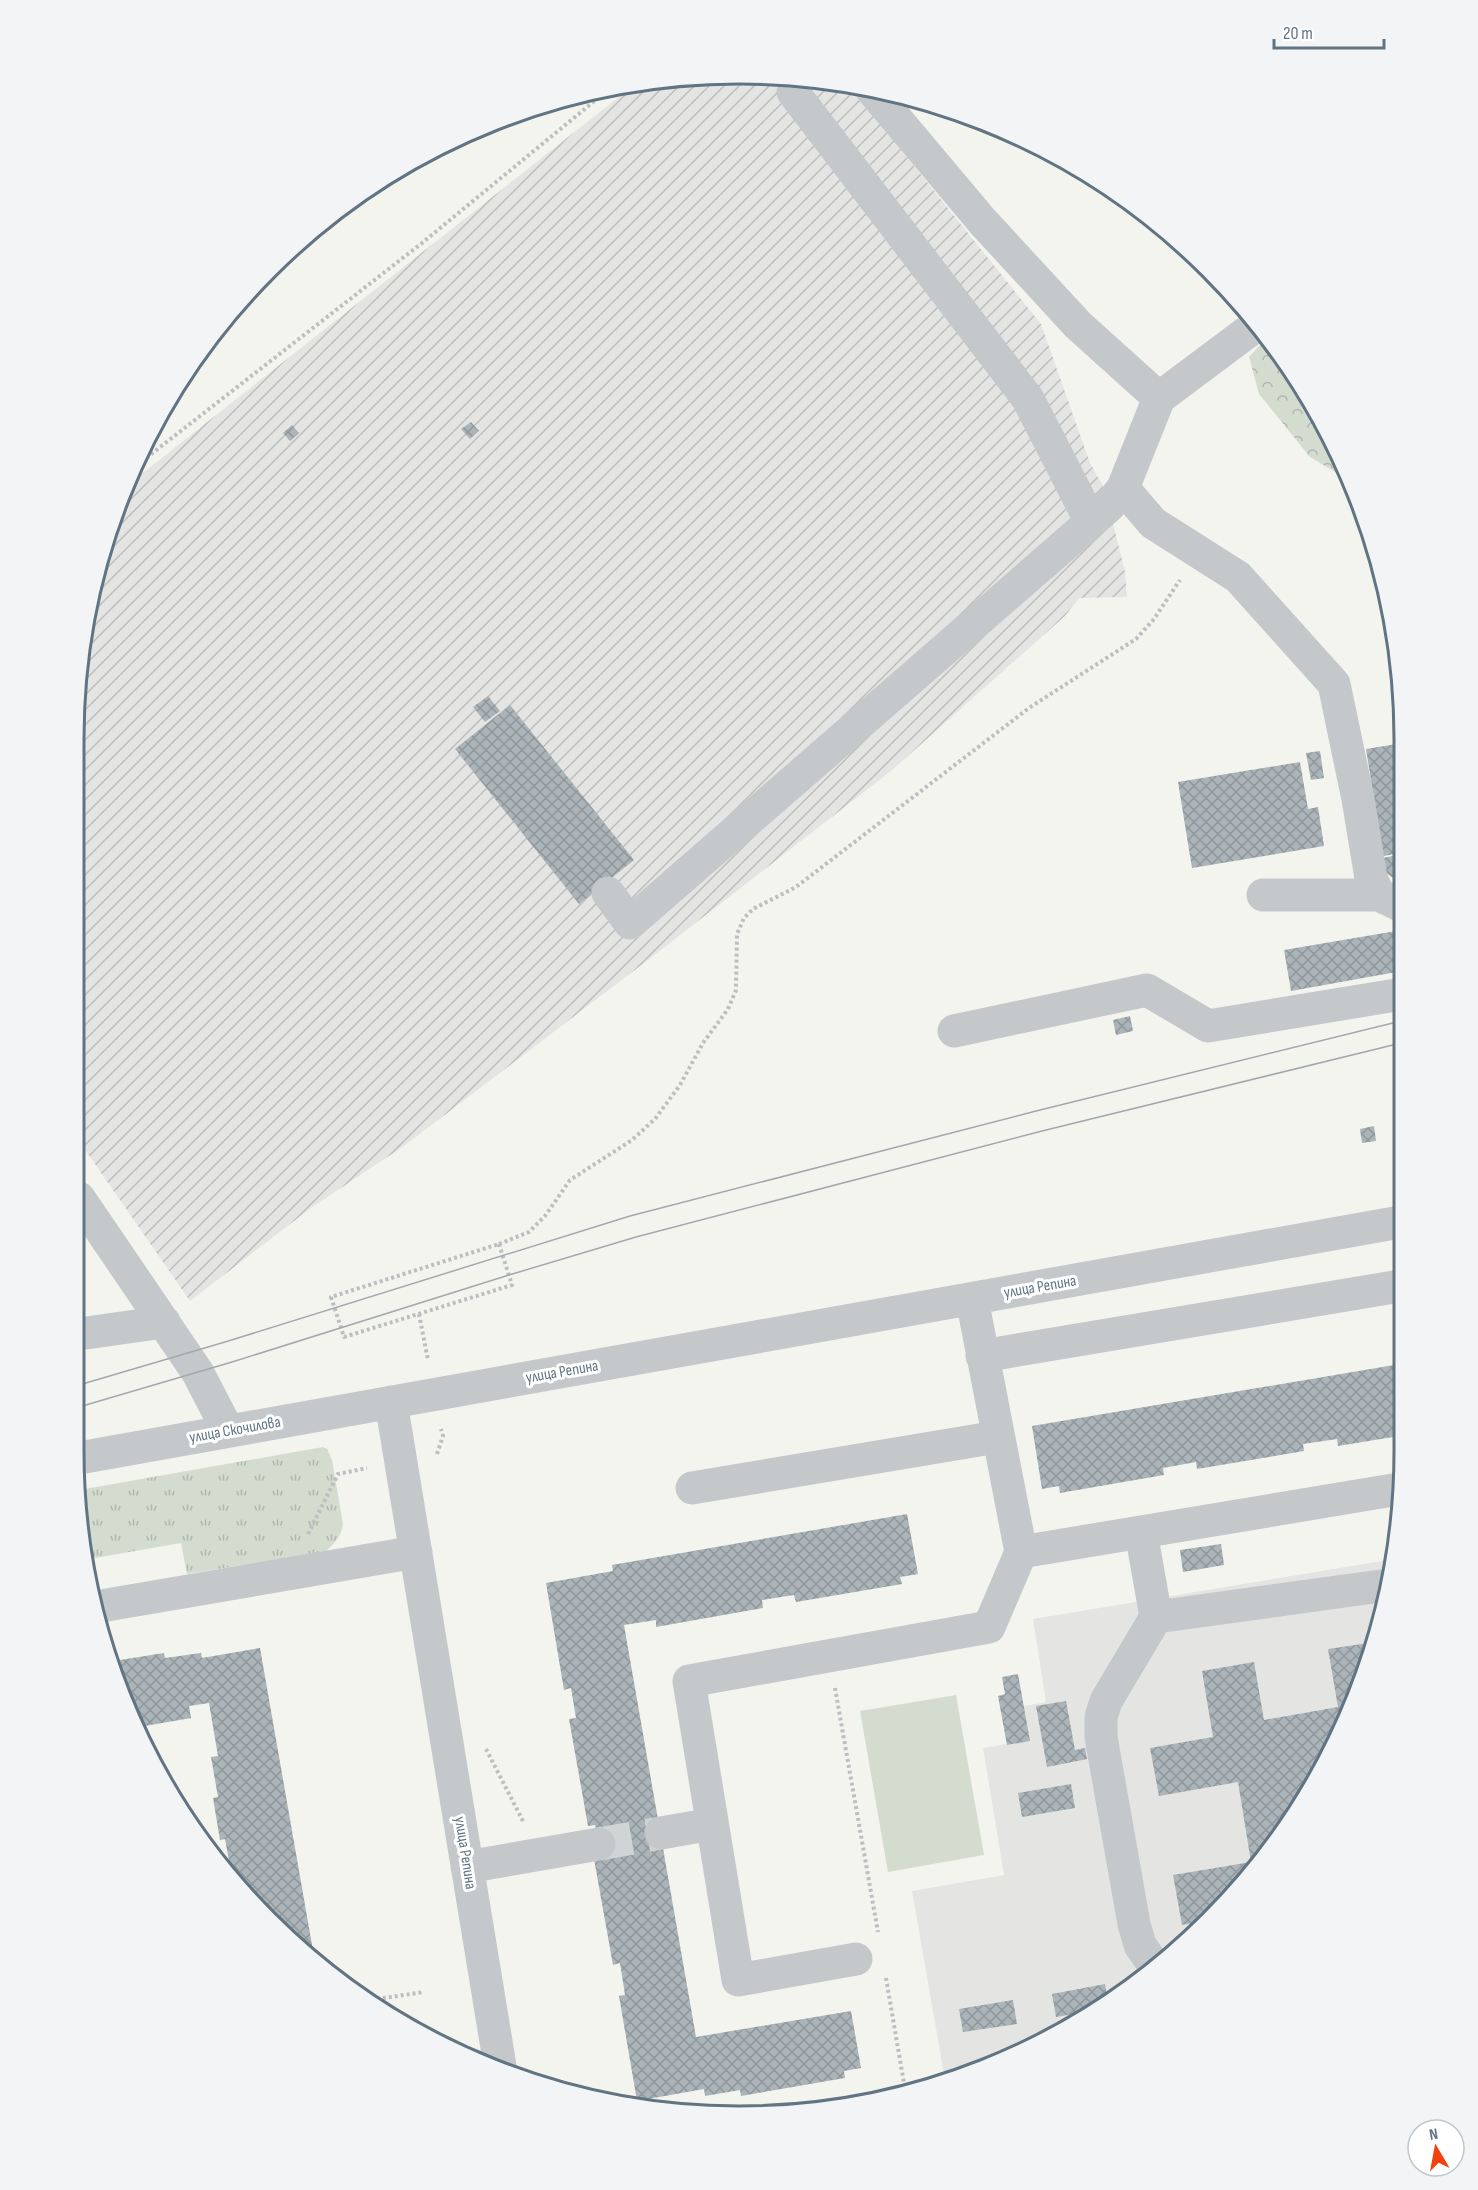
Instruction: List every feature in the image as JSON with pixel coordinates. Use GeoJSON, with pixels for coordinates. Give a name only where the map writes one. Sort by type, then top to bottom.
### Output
{"type":"FeatureCollection","features":[{"type":"Feature","properties":{"kind":"street"},"geometry":{"type":"LineString","coordinates":[[793,92],[1028,399],[1091,522]]}},
{"type":"Feature","properties":{"kind":"street"},"geometry":{"type":"LineString","coordinates":[[880,100],[983,222],[1078,325],[1159,398]]}},
{"type":"Feature","properties":{"kind":"street"},"geometry":{"type":"LineString","coordinates":[[608,893],[630,923],[1109,507],[1123,488],[1159,398],[1250,330]]}},
{"type":"Feature","properties":{"kind":"street"},"geometry":{"type":"LineString","coordinates":[[1123,488],[1153,523],[1238,577],[1334,684],[1358,799],[1371,878],[1390,901]]}},
{"type":"Feature","properties":{"kind":"street"},"geometry":{"type":"LineString","coordinates":[[1263,895],[1390,901]]}},
{"type":"Feature","properties":{"kind":"street"},"geometry":{"type":"LineString","coordinates":[[954,1031],[1147,990],[1208,1026],[1394,995]]}},
{"type":"Feature","properties":{"kind":"street"},"geometry":{"type":"LineString","coordinates":[[84,1205],[198,1372],[228,1431]]}},
{"type":"Feature","properties":{"kind":"street","name":"улица Репина"},"geometry":{"type":"LineString","coordinates":[[499,2060],[391,1402],[1394,1223]]}},
{"type":"Feature","properties":{"kind":"street"},"geometry":{"type":"LineString","coordinates":[[84,1246],[122,1262]]}},
{"type":"Feature","properties":{"kind":"street"},"geometry":{"type":"LineString","coordinates":[[982,1356],[1394,1287]]}},
{"type":"Feature","properties":{"kind":"street"},"geometry":{"type":"LineString","coordinates":[[870,1963],[738,1980],[689,1680],[989,1627],[1021,1552],[972,1299]]}},
{"type":"Feature","properties":{"kind":"street"},"geometry":{"type":"LineString","coordinates":[[84,1333],[164,1322]]}},
{"type":"Feature","properties":{"kind":"street","name":"улица Скочилова"},"geometry":{"type":"LineString","coordinates":[[84,1457],[391,1402]]}},
{"type":"Feature","properties":{"kind":"street"},"geometry":{"type":"LineString","coordinates":[[692,1488],[998,1437]]}},
{"type":"Feature","properties":{"kind":"street"},"geometry":{"type":"LineString","coordinates":[[1021,1552],[1393,1490]]}},
{"type":"Feature","properties":{"kind":"street"},"geometry":{"type":"LineString","coordinates":[[1142,1532],[1156,1617],[1106,1701],[1101,1717],[1101,1737],[1134,1924],[1140,1945],[1151,1960]]}},
{"type":"Feature","properties":{"kind":"street"},"geometry":{"type":"LineString","coordinates":[[103,1606],[416,1552]]}},
{"type":"Feature","properties":{"kind":"street"},"geometry":{"type":"LineString","coordinates":[[1156,1617],[1379,1586]]}},
{"type":"Feature","properties":{"kind":"street"},"geometry":{"type":"LineString","coordinates":[[661,1833],[712,1824]]}},
{"type":"Feature","properties":{"kind":"street"},"geometry":{"type":"LineString","coordinates":[[468,1867],[599,1844]]}},
{"type":"Feature","properties":{"kind":"path"},"geometry":{"type":"LineString","coordinates":[[149,456],[422,243],[595,100]]}},
{"type":"Feature","properties":{"kind":"path"},"geometry":{"type":"LineString","coordinates":[[499,1244],[512,1285],[344,1338],[331,1297],[499,1244],[529,1232],[545,1216],[570,1180],[632,1140],[655,1119],[680,1085],[703,1044],[728,1009],[736,990],[737,934],[744,918],[753,909],[796,887],[1029,708],[1136,639],[1154,619],[1182,577],[1186,567],[1185,543]]}},
{"type":"Feature","properties":{"kind":"path"},"geometry":{"type":"LineString","coordinates":[[302,1571],[299,1553],[338,1474],[401,1462]]}},
{"type":"Feature","properties":{"kind":"path"},"geometry":{"type":"LineString","coordinates":[[829,1655],[878,1933]]}},
{"type":"Feature","properties":{"kind":"path"},"geometry":{"type":"LineString","coordinates":[[870,1963],[903,2085]]}},
{"type":"Feature","properties":{"kind":"path"},"geometry":{"type":"LineString","coordinates":[[379,1999],[424,1992]]}},
{"type":"Feature","properties":{"kind":"shaded area"},"geometry":{"type":"Polygon","coordinates":[[[696,85],[782,85],[824,90],[857,95],[1041,324],[1090,463],[1108,495],[1125,572],[1127,597],[1079,598],[1065,616],[891,771],[404,1146],[311,1208],[190,1301],[84,1148],[85,696],[97,611],[106,569],[140,475],[621,95],[696,85]]]}},
{"type":"Feature","properties":{"kind":"shaded area"},"geometry":{"type":"Polygon","coordinates":[[[1384,1561],[1372,1621],[1359,1662],[1326,1741],[1284,1815],[1231,1883],[1171,1943],[1103,1996],[1029,2038],[990,2056],[944,2073],[912,1891],[1004,1875],[983,1748],[1024,1741],[1019,1707],[1046,1702],[1033,1619],[1384,1561]]]}},
{"type":"Feature","properties":{"kind":"green space"},"geometry":{"type":"Polygon","coordinates":[[[1261,343],[1306,412],[1337,473],[1310,457],[1259,394],[1249,357],[1261,343]]]}},
{"type":"Feature","properties":{"kind":"green space"},"geometry":{"type":"Polygon","coordinates":[[[323,1447],[327,1449],[332,1460],[343,1524],[339,1536],[325,1552],[187,1574],[181,1543],[94,1558],[85,1489],[323,1447]]]}},
{"type":"Feature","properties":{"kind":"green space"},"geometry":{"type":"Polygon","coordinates":[[[956,1695],[984,1855],[888,1872],[860,1711],[956,1695]]]}},
{"type":"Feature","properties":{"kind":"building"},"geometry":{"type":"Polygon","coordinates":[[[471,422],[479,431],[470,439],[461,429],[471,422]]]}},
{"type":"Feature","properties":{"kind":"building"},"geometry":{"type":"Polygon","coordinates":[[[292,425],[299,433],[290,441],[283,433],[292,425]]]}},
{"type":"Feature","properties":{"kind":"building"},"geometry":{"type":"Polygon","coordinates":[[[488,696],[500,711],[485,722],[473,707],[488,696]]]}},
{"type":"Feature","properties":{"kind":"building"},"geometry":{"type":"Polygon","coordinates":[[[510,705],[634,860],[579,904],[455,749],[510,705]]]}},
{"type":"Feature","properties":{"kind":"building"},"geometry":{"type":"Polygon","coordinates":[[[1394,744],[1394,854],[1383,856],[1366,749],[1394,744]]]}},
{"type":"Feature","properties":{"kind":"building"},"geometry":{"type":"Polygon","coordinates":[[[1320,751],[1324,778],[1311,780],[1306,753],[1320,751]]]}},
{"type":"Feature","properties":{"kind":"building"},"geometry":{"type":"Polygon","coordinates":[[[1300,762],[1308,809],[1318,807],[1324,846],[1192,868],[1178,782],[1300,762]]]}},
{"type":"Feature","properties":{"kind":"building"},"geometry":{"type":"Polygon","coordinates":[[[1394,856],[1394,878],[1386,873],[1383,858],[1394,856]]]}},
{"type":"Feature","properties":{"kind":"building"},"geometry":{"type":"Polygon","coordinates":[[[1394,931],[1394,972],[1291,991],[1284,950],[1394,931]]]}},
{"type":"Feature","properties":{"kind":"building"},"geometry":{"type":"Polygon","coordinates":[[[1130,1016],[1133,1031],[1116,1035],[1113,1020],[1130,1016]]]}},
{"type":"Feature","properties":{"kind":"building"},"geometry":{"type":"Polygon","coordinates":[[[1374,1126],[1376,1141],[1362,1143],[1360,1129],[1374,1126]]]}},
{"type":"Feature","properties":{"kind":"building"},"geometry":{"type":"Polygon","coordinates":[[[1394,1365],[1394,1437],[1338,1446],[1337,1439],[1303,1444],[1304,1451],[1197,1469],[1196,1462],[1163,1468],[1164,1475],[1060,1493],[1059,1486],[1042,1489],[1032,1426],[1394,1365]]]}},
{"type":"Feature","properties":{"kind":"building"},"geometry":{"type":"Polygon","coordinates":[[[907,1514],[918,1574],[900,1577],[902,1584],[796,1602],[794,1595],[762,1600],[763,1608],[656,1627],[656,1620],[624,1625],[696,2037],[851,2011],[861,2068],[844,2071],[845,2078],[741,2096],[740,2090],[705,2096],[704,2089],[648,2099],[636,2097],[619,1996],[625,1995],[620,1963],[613,1965],[594,1859],[599,1844],[595,1825],[588,1826],[569,1719],[576,1718],[571,1688],[564,1690],[546,1583],[613,1571],[612,1565],[907,1514]]]}},
{"type":"Feature","properties":{"kind":"building"},"geometry":{"type":"Polygon","coordinates":[[[1221,1544],[1224,1565],[1183,1572],[1180,1550],[1221,1544]]]}},
{"type":"Feature","properties":{"kind":"building"},"geometry":{"type":"Polygon","coordinates":[[[1365,1644],[1344,1702],[1326,1741],[1284,1815],[1251,1860],[1238,1782],[1159,1796],[1150,1748],[1213,1737],[1202,1671],[1254,1662],[1264,1720],[1338,1707],[1328,1649],[1365,1644]]]}},
{"type":"Feature","properties":{"kind":"building"},"geometry":{"type":"Polygon","coordinates":[[[260,1648],[312,1948],[276,1914],[229,1862],[225,1839],[220,1840],[213,1798],[218,1797],[211,1757],[218,1756],[209,1703],[189,1706],[191,1718],[145,1726],[134,1702],[120,1660],[164,1653],[165,1658],[201,1653],[202,1658],[260,1648]]]}},
{"type":"Feature","properties":{"kind":"building"},"geometry":{"type":"Polygon","coordinates":[[[1018,1674],[1030,1741],[1007,1745],[998,1696],[1005,1694],[1002,1677],[1018,1674]]]}},
{"type":"Feature","properties":{"kind":"building"},"geometry":{"type":"Polygon","coordinates":[[[1066,1701],[1075,1750],[1085,1748],[1087,1759],[1047,1767],[1036,1706],[1066,1701]]]}},
{"type":"Feature","properties":{"kind":"building"},"geometry":{"type":"Polygon","coordinates":[[[1071,1784],[1075,1808],[1022,1817],[1018,1793],[1071,1784]]]}},
{"type":"Feature","properties":{"kind":"building"},"geometry":{"type":"Polygon","coordinates":[[[1248,1862],[1192,1923],[1182,1925],[1173,1875],[1248,1862]]]}},
{"type":"Feature","properties":{"kind":"building"},"geometry":{"type":"Polygon","coordinates":[[[1105,1984],[1106,1994],[1072,2014],[1056,2017],[1052,1994],[1105,1984]]]}},
{"type":"Feature","properties":{"kind":"building"},"geometry":{"type":"Polygon","coordinates":[[[1013,2000],[1017,2024],[963,2032],[959,2009],[1013,2000]]]}},
{"type":"Feature","properties":{"kind":"tunnel"},"geometry":{"type":"LineString","coordinates":[[599,1844],[661,1833]]}},
{"type":"Feature","properties":{"kind":"tram line"},"geometry":{"type":"LineString","coordinates":[[84,1384],[630,1216],[1036,1111],[1394,1023]]}},
{"type":"Feature","properties":{"kind":"tram line"},"geometry":{"type":"LineString","coordinates":[[84,1406],[636,1237],[1042,1131],[1394,1045]]}}]}
